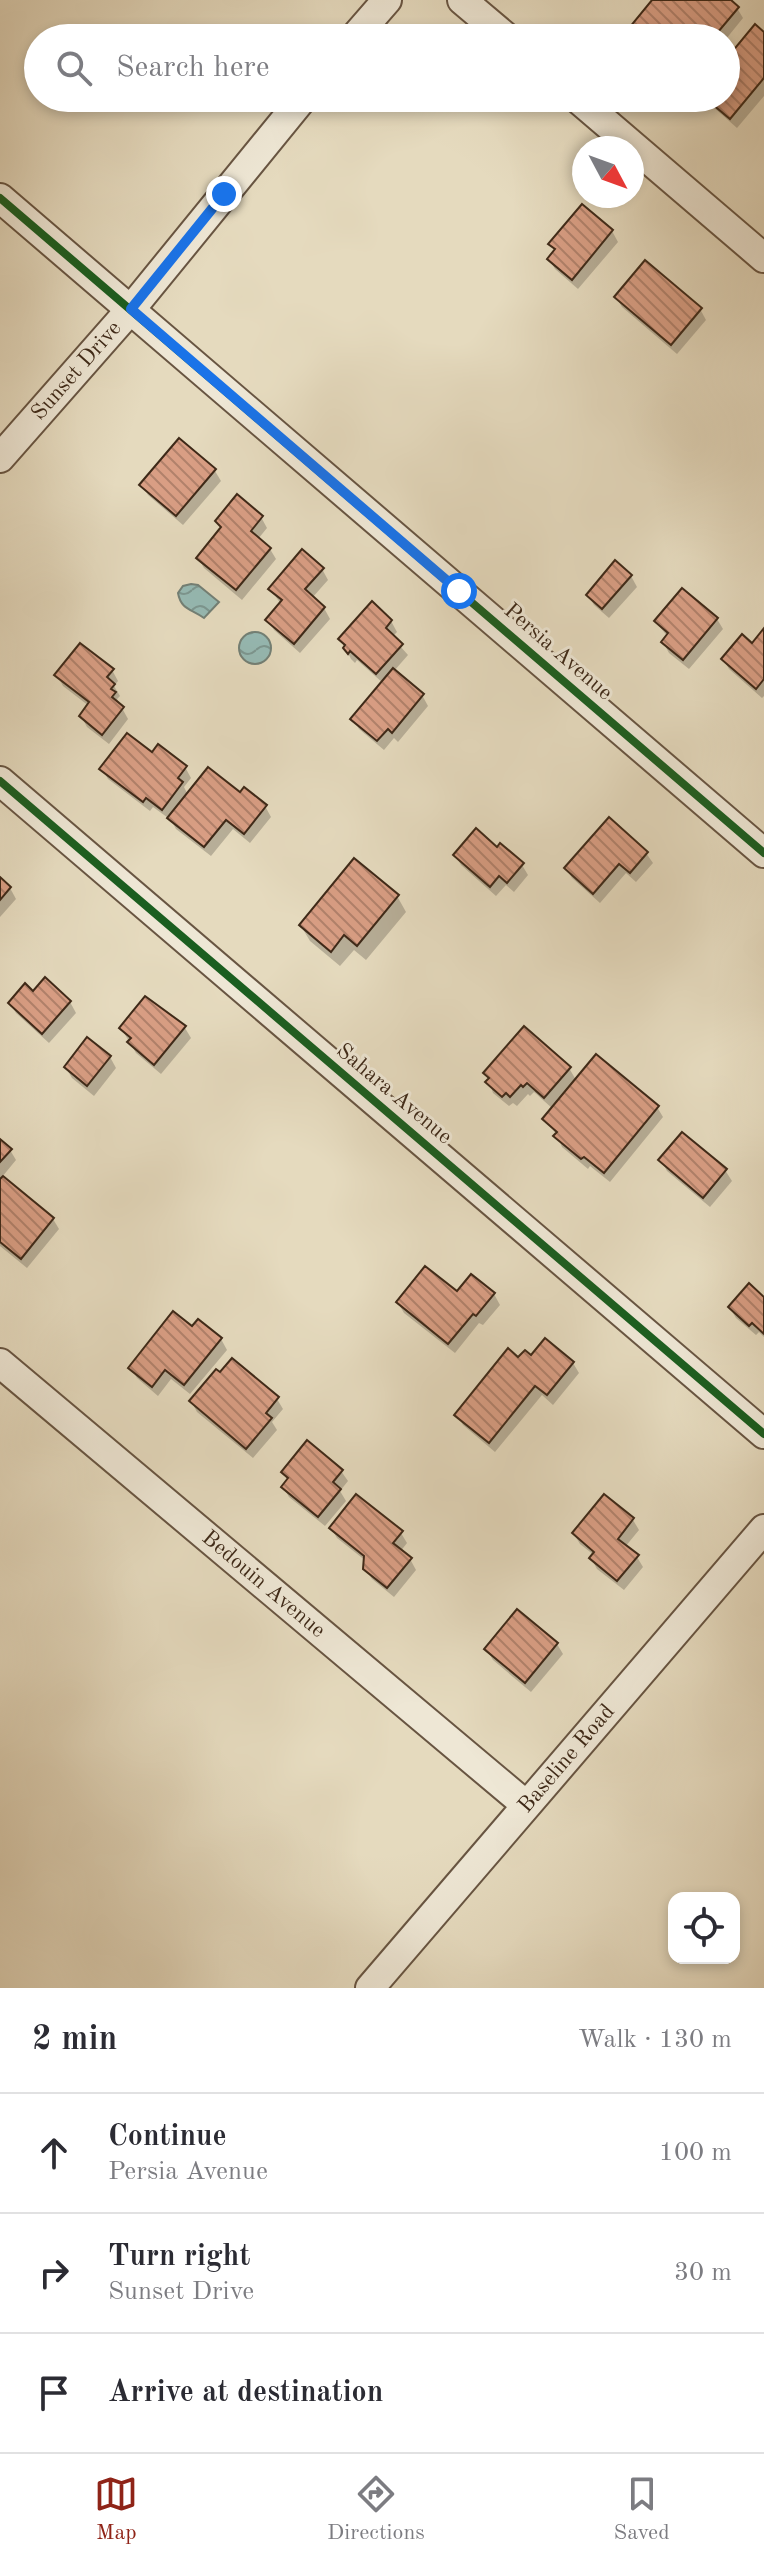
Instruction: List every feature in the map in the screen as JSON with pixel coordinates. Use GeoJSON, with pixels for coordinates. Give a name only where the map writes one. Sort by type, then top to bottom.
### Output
{"type":"FeatureCollection","features":[{"type":"Feature","properties":{"kind":"street"},"geometry":{"type":"LineString","coordinates":[[366,24],[387,0]]}},
{"type":"Feature","properties":{"kind":"street"},"geometry":{"type":"LineString","coordinates":[[462,0],[490,24]]}},
{"type":"Feature","properties":{"kind":"street","name":"Sunset Drive"},"geometry":{"type":"LineString","coordinates":[[0,458],[131,309],[292,112]]}},
{"type":"Feature","properties":{"kind":"street"},"geometry":{"type":"LineString","coordinates":[[593,112],[764,258]]}},
{"type":"Feature","properties":{"kind":"street","name":"Persia Avenue"},"geometry":{"type":"LineString","coordinates":[[0,198],[764,853]]}},
{"type":"Feature","properties":{"kind":"street","name":"Sahara Avenue"},"geometry":{"type":"LineString","coordinates":[[0,781],[764,1434]]}},
{"type":"Feature","properties":{"kind":"street","name":"Bedouin Avenue"},"geometry":{"type":"LineString","coordinates":[[0,1363],[526,1805]]}},
{"type":"Feature","properties":{"kind":"street","name":"Baseline Road"},"geometry":{"type":"LineString","coordinates":[[370,1988],[764,1529]]}},
{"type":"Feature","properties":{"kind":"water"},"geometry":{"type":"Polygon","coordinates":[[[198,585],[219,602],[204,618],[184,606],[179,599],[178,593],[183,586],[198,585]]]}},
{"type":"Feature","properties":{"kind":"water"},"geometry":{"type":"Polygon","coordinates":[[[255,632],[266,637],[271,648],[266,659],[255,664],[244,659],[239,648],[244,637],[255,632]]]}},
{"type":"Feature","properties":{"kind":"building"},"geometry":{"type":"Polygon","coordinates":[[[652,0],[731,0],[739,7],[725,24],[632,24],[652,0]]]}},
{"type":"Feature","properties":{"kind":"building"},"geometry":{"type":"Polygon","coordinates":[[[755,24],[764,32],[764,78],[740,107],[740,42],[755,24]]]}},
{"type":"Feature","properties":{"kind":"building"},"geometry":{"type":"Polygon","coordinates":[[[722,112],[736,112],[730,119],[722,112]]]}},
{"type":"Feature","properties":{"kind":"building"},"geometry":{"type":"Polygon","coordinates":[[[579,208],[587,208],[613,230],[572,280],[547,259],[555,249],[548,244],[579,208]]]}},
{"type":"Feature","properties":{"kind":"building"},"geometry":{"type":"Polygon","coordinates":[[[645,260],[702,308],[671,345],[614,297],[645,260]]]}},
{"type":"Feature","properties":{"kind":"building"},"geometry":{"type":"Polygon","coordinates":[[[179,438],[216,469],[176,516],[139,485],[179,438]]]}},
{"type":"Feature","properties":{"kind":"building"},"geometry":{"type":"Polygon","coordinates":[[[237,494],[263,516],[251,531],[271,548],[236,590],[196,558],[221,527],[215,521],[237,494]]]}},
{"type":"Feature","properties":{"kind":"building"},"geometry":{"type":"Polygon","coordinates":[[[302,549],[324,568],[305,589],[325,607],[294,644],[265,620],[282,600],[268,589],[302,549]]]}},
{"type":"Feature","properties":{"kind":"building"},"geometry":{"type":"Polygon","coordinates":[[[615,560],[632,575],[602,609],[586,595],[615,560]]]}},
{"type":"Feature","properties":{"kind":"building"},"geometry":{"type":"Polygon","coordinates":[[[682,588],[718,618],[683,660],[661,642],[668,633],[654,621],[682,588]]]}},
{"type":"Feature","properties":{"kind":"building"},"geometry":{"type":"Polygon","coordinates":[[[372,601],[392,620],[386,628],[403,644],[376,674],[350,651],[348,654],[343,648],[345,645],[338,639],[372,601]]]}},
{"type":"Feature","properties":{"kind":"building"},"geometry":{"type":"Polygon","coordinates":[[[764,628],[764,679],[756,689],[721,659],[742,634],[752,643],[764,628]]]}},
{"type":"Feature","properties":{"kind":"building"},"geometry":{"type":"Polygon","coordinates":[[[80,643],[114,669],[107,677],[115,684],[111,689],[116,692],[112,697],[124,707],[102,735],[79,716],[89,702],[54,675],[80,643]]]}},
{"type":"Feature","properties":{"kind":"building"},"geometry":{"type":"Polygon","coordinates":[[[393,668],[424,694],[392,733],[388,729],[377,741],[350,719],[393,668]]]}},
{"type":"Feature","properties":{"kind":"building"},"geometry":{"type":"Polygon","coordinates":[[[127,733],[152,752],[158,744],[187,766],[178,778],[183,782],[162,810],[146,798],[143,802],[99,769],[127,733]]]}},
{"type":"Feature","properties":{"kind":"building"},"geometry":{"type":"Polygon","coordinates":[[[208,767],[240,792],[244,787],[267,805],[244,834],[226,820],[204,847],[167,818],[208,767]]]}},
{"type":"Feature","properties":{"kind":"building"},"geometry":{"type":"Polygon","coordinates":[[[609,817],[648,852],[630,873],[619,864],[593,894],[564,868],[609,817]]]}},
{"type":"Feature","properties":{"kind":"building"},"geometry":{"type":"Polygon","coordinates":[[[476,828],[497,847],[500,843],[524,863],[507,883],[499,876],[490,887],[453,855],[476,828]]]}},
{"type":"Feature","properties":{"kind":"building"},"geometry":{"type":"Polygon","coordinates":[[[354,858],[399,895],[357,946],[344,935],[331,952],[299,925],[354,858]]]}},
{"type":"Feature","properties":{"kind":"building"},"geometry":{"type":"Polygon","coordinates":[[[0,877],[11,887],[0,900],[0,877]]]}},
{"type":"Feature","properties":{"kind":"building"},"geometry":{"type":"Polygon","coordinates":[[[45,977],[71,1001],[42,1034],[8,1003],[25,983],[33,991],[45,977]]]}},
{"type":"Feature","properties":{"kind":"building"},"geometry":{"type":"Polygon","coordinates":[[[145,996],[186,1026],[154,1065],[127,1042],[131,1038],[119,1028],[145,996]]]}},
{"type":"Feature","properties":{"kind":"building"},"geometry":{"type":"Polygon","coordinates":[[[524,1026],[571,1067],[544,1098],[527,1083],[510,1097],[506,1093],[502,1097],[485,1082],[489,1078],[483,1073],[524,1026]]]}},
{"type":"Feature","properties":{"kind":"building"},"geometry":{"type":"Polygon","coordinates":[[[87,1037],[111,1056],[87,1086],[64,1067],[87,1037]]]}},
{"type":"Feature","properties":{"kind":"building"},"geometry":{"type":"Polygon","coordinates":[[[596,1054],[659,1106],[604,1173],[553,1136],[557,1132],[542,1119],[596,1054]]]}},
{"type":"Feature","properties":{"kind":"building"},"geometry":{"type":"Polygon","coordinates":[[[682,1132],[727,1169],[703,1198],[658,1160],[682,1132]]]}},
{"type":"Feature","properties":{"kind":"building"},"geometry":{"type":"Polygon","coordinates":[[[0,1139],[12,1149],[0,1162],[0,1139]]]}},
{"type":"Feature","properties":{"kind":"building"},"geometry":{"type":"Polygon","coordinates":[[[3,1176],[54,1218],[21,1259],[0,1242],[0,1179],[3,1176]]]}},
{"type":"Feature","properties":{"kind":"building"},"geometry":{"type":"Polygon","coordinates":[[[425,1266],[457,1291],[471,1274],[495,1293],[448,1344],[396,1302],[425,1266]]]}},
{"type":"Feature","properties":{"kind":"building"},"geometry":{"type":"Polygon","coordinates":[[[749,1283],[764,1297],[764,1334],[752,1323],[749,1326],[728,1307],[749,1283]]]}},
{"type":"Feature","properties":{"kind":"building"},"geometry":{"type":"Polygon","coordinates":[[[173,1311],[192,1326],[198,1319],[222,1338],[184,1385],[165,1370],[152,1387],[128,1368],[173,1311]]]}},
{"type":"Feature","properties":{"kind":"building"},"geometry":{"type":"Polygon","coordinates":[[[545,1338],[574,1362],[547,1395],[535,1386],[489,1443],[454,1415],[508,1348],[518,1357],[525,1350],[531,1355],[545,1338]]]}},
{"type":"Feature","properties":{"kind":"building"},"geometry":{"type":"Polygon","coordinates":[[[232,1358],[279,1397],[266,1413],[272,1418],[246,1449],[189,1401],[216,1369],[220,1372],[232,1358]]]}},
{"type":"Feature","properties":{"kind":"building"},"geometry":{"type":"Polygon","coordinates":[[[307,1440],[343,1470],[333,1482],[341,1489],[318,1517],[281,1487],[288,1478],[281,1472],[307,1440]]]}},
{"type":"Feature","properties":{"kind":"building"},"geometry":{"type":"Polygon","coordinates":[[[356,1494],[403,1531],[393,1543],[412,1558],[387,1588],[363,1569],[364,1556],[329,1528],[356,1494]]]}},
{"type":"Feature","properties":{"kind":"building"},"geometry":{"type":"Polygon","coordinates":[[[604,1494],[634,1518],[618,1539],[639,1555],[617,1581],[589,1558],[594,1552],[572,1533],[604,1494]]]}},
{"type":"Feature","properties":{"kind":"building"},"geometry":{"type":"Polygon","coordinates":[[[517,1609],[558,1643],[525,1683],[484,1649],[517,1609]]]}},
{"type":"Feature","properties":{"kind":"cycle path"},"geometry":{"type":"LineString","coordinates":[[0,198],[764,853]]}},
{"type":"Feature","properties":{"kind":"cycle path"},"geometry":{"type":"LineString","coordinates":[[0,781],[764,1434]]}},
{"type":"Feature","properties":{"kind":"route"},"geometry":{"type":"LineString","coordinates":[[224,194],[131,309],[459,591]]}}]}
